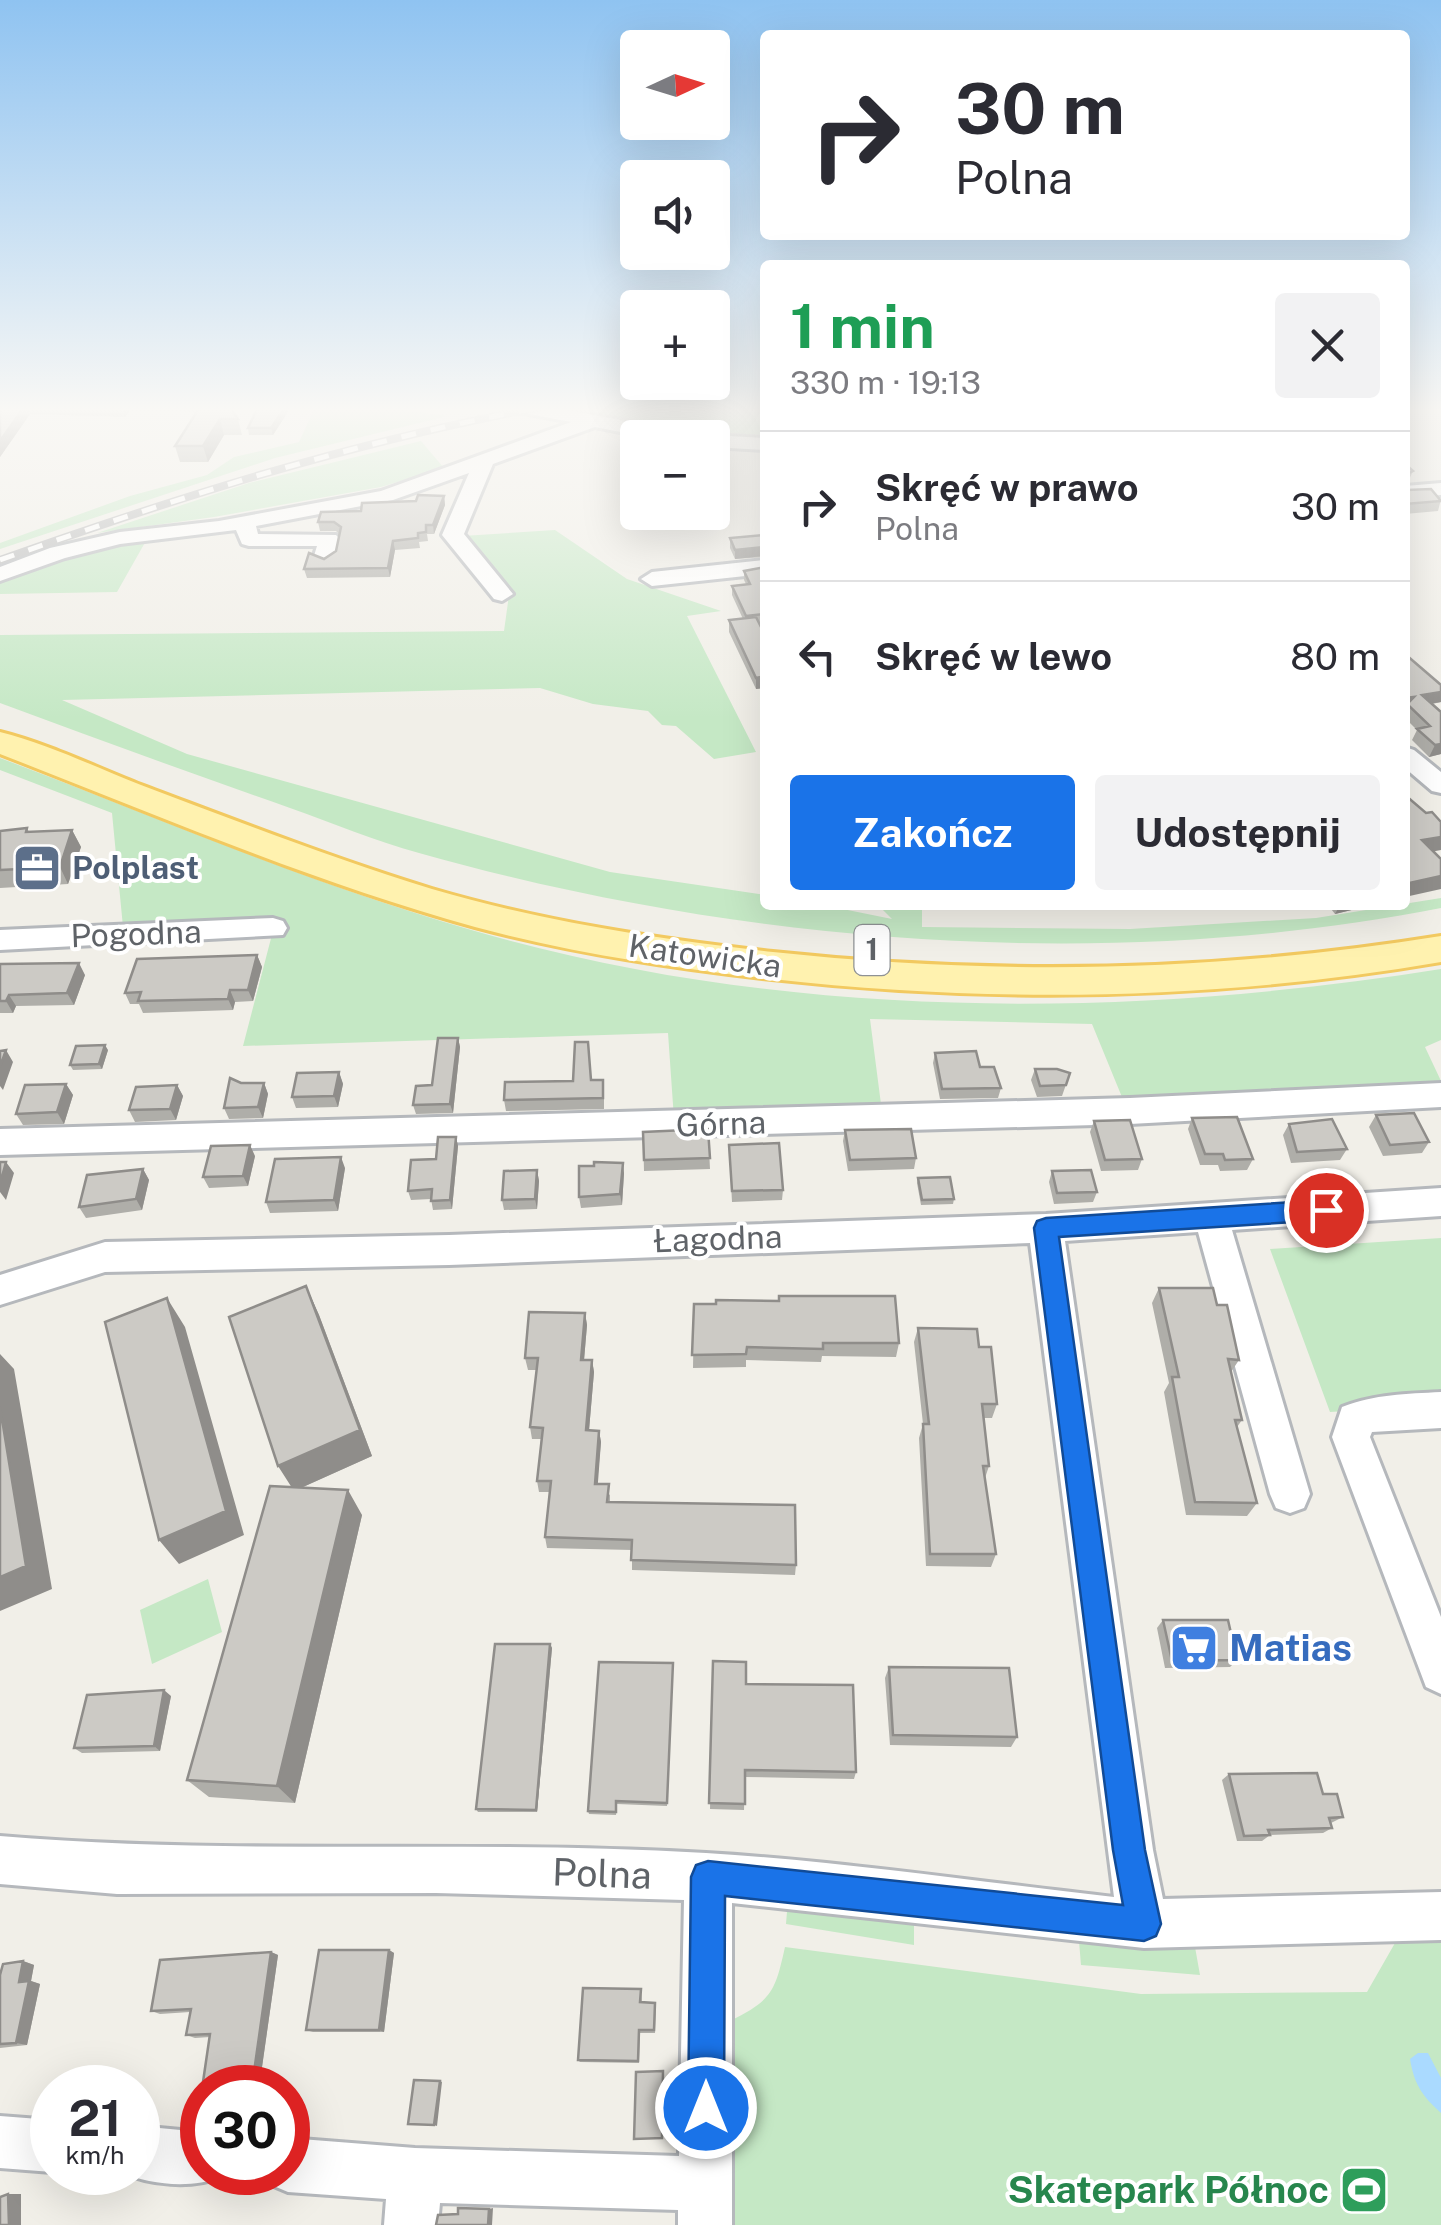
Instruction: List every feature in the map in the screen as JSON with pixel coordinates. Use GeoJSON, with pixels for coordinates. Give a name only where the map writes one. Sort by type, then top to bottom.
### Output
{"type":"FeatureCollection","features":[{"type":"Feature","properties":{"kind":"main road","name":"Katowicka"},"geometry":{"type":"LineString","coordinates":[[0,718],[399,864],[528,900],[703,933],[824,947],[1042,958],[1167,954],[1331,939],[1441,922]]}},
{"type":"Feature","properties":{"kind":"main road","name":"Katowicka"},"geometry":{"type":"LineString","coordinates":[[0,742],[179,813],[395,890],[480,915],[678,954],[836,974],[985,982],[1090,982],[1263,973],[1441,949]]}},
{"type":"Feature","properties":{"kind":"street"},"geometry":{"type":"LineString","coordinates":[[0,574],[58,553],[120,538],[306,511]]}},
{"type":"Feature","properties":{"kind":"street"},"geometry":{"type":"LineString","coordinates":[[463,511],[453,535],[502,594]]}},
{"type":"Feature","properties":{"kind":"street"},"geometry":{"type":"LineString","coordinates":[[245,522],[249,540],[330,539],[324,559]]}},
{"type":"Feature","properties":{"kind":"street"},"geometry":{"type":"LineString","coordinates":[[652,580],[760,568]]}},
{"type":"Feature","properties":{"kind":"street"},"geometry":{"type":"LineString","coordinates":[[1410,759],[1441,785]]}},
{"type":"Feature","properties":{"kind":"street","name":"Pogodna"},"geometry":{"type":"LineString","coordinates":[[0,940],[273,928]]}},
{"type":"Feature","properties":{"kind":"street","name":"Górna"},"geometry":{"type":"LineString","coordinates":[[0,1142],[1130,1111],[1441,1096]]}},
{"type":"Feature","properties":{"kind":"street","name":"Łagodna"},"geometry":{"type":"LineString","coordinates":[[0,1290],[105,1257],[449,1250],[1046,1228],[1441,1202]]}},
{"type":"Feature","properties":{"kind":"street"},"geometry":{"type":"LineString","coordinates":[[1212,1218],[1290,1494]]}},
{"type":"Feature","properties":{"kind":"street"},"geometry":{"type":"LineString","coordinates":[[1046,1228],[1129,1850],[1144,1924]]}},
{"type":"Feature","properties":{"kind":"street"},"geometry":{"type":"LineString","coordinates":[[1441,1410],[1370,1414],[1356,1420],[1351,1437],[1441,1672]]}},
{"type":"Feature","properties":{"kind":"street","name":"Polna"},"geometry":{"type":"LineString","coordinates":[[0,1860],[117,1870],[436,1870],[708,1877],[1144,1924],[1441,1916]]}},
{"type":"Feature","properties":{"kind":"street"},"geometry":{"type":"LineString","coordinates":[[310,2171],[413,2200],[705,2205],[708,1877]]}},
{"type":"Feature","properties":{"kind":"street"},"geometry":{"type":"LineString","coordinates":[[0,2142],[30,2144]]}},
{"type":"Feature","properties":{"kind":"green space"},"geometry":{"type":"Polygon","coordinates":[[[89,511],[115,511],[0,549],[0,543],[89,511]]]}},
{"type":"Feature","properties":{"kind":"green space"},"geometry":{"type":"Polygon","coordinates":[[[164,511],[248,511],[214,517],[97,533],[164,511]]]}},
{"type":"Feature","properties":{"kind":"green space"},"geometry":{"type":"Polygon","coordinates":[[[555,530],[627,579],[721,611],[687,616],[756,752],[714,759],[676,726],[662,725],[648,711],[593,704],[540,688],[62,700],[187,754],[610,872],[760,894],[760,910],[848,910],[892,919],[883,910],[922,910],[922,927],[1130,929],[1410,910],[1410,903],[1441,898],[1441,908],[1315,928],[1187,940],[1057,943],[927,939],[798,928],[669,910],[419,853],[0,703],[0,635],[504,631],[509,595],[462,536],[555,530]]]}},
{"type":"Feature","properties":{"kind":"green space"},"geometry":{"type":"Polygon","coordinates":[[[147,539],[117,592],[0,594],[0,581],[76,551],[147,539]]]}},
{"type":"Feature","properties":{"kind":"green space"},"geometry":{"type":"Polygon","coordinates":[[[0,758],[290,870],[408,911],[587,959],[707,981],[829,996],[952,1003],[1075,1003],[1320,986],[1441,969],[1441,1040],[1425,1047],[1441,1081],[1124,1102],[1092,1024],[870,1019],[882,1112],[674,1119],[668,1033],[243,1046],[275,923],[123,927],[112,813],[0,770],[0,758]]]}},
{"type":"Feature","properties":{"kind":"green space"},"geometry":{"type":"Polygon","coordinates":[[[1441,1238],[1441,1405],[1330,1412],[1270,1249],[1441,1238]]]}},
{"type":"Feature","properties":{"kind":"green space"},"geometry":{"type":"Polygon","coordinates":[[[208,1579],[222,1632],[152,1664],[140,1610],[208,1579]]]}},
{"type":"Feature","properties":{"kind":"green space"},"geometry":{"type":"Polygon","coordinates":[[[788,1899],[914,1919],[914,1945],[786,1924],[788,1899]]]}},
{"type":"Feature","properties":{"kind":"green space"},"geometry":{"type":"Polygon","coordinates":[[[1441,1934],[1441,2225],[734,2225],[730,2021],[770,1993],[785,1947],[1141,1994],[1367,1992],[1399,1936],[1441,1934]]]}},
{"type":"Feature","properties":{"kind":"green space"},"geometry":{"type":"Polygon","coordinates":[[[1079,1941],[1195,1947],[1200,1975],[1081,1965],[1079,1941]]]}},
{"type":"Feature","properties":{"kind":"water"},"geometry":{"type":"Polygon","coordinates":[[[1418,2053],[1428,2053],[1441,2078],[1441,2113],[1424,2095],[1414,2076],[1410,2059],[1418,2053]]]}},
{"type":"Feature","properties":{"kind":"building"},"geometry":{"type":"Polygon","coordinates":[[[438,511],[433,525],[426,525],[426,532],[418,533],[418,538],[393,541],[388,568],[304,569],[309,553],[324,559],[336,551],[341,527],[334,522],[318,522],[321,512],[438,511]]]}},
{"type":"Feature","properties":{"kind":"building"},"geometry":{"type":"Polygon","coordinates":[[[760,535],[760,548],[735,550],[730,538],[760,535]]]}},
{"type":"Feature","properties":{"kind":"building"},"geometry":{"type":"Polygon","coordinates":[[[760,568],[760,615],[746,616],[732,586],[750,584],[744,571],[760,568]]]}},
{"type":"Feature","properties":{"kind":"building"},"geometry":{"type":"Polygon","coordinates":[[[756,617],[760,625],[760,677],[756,678],[729,620],[756,617]]]}},
{"type":"Feature","properties":{"kind":"building"},"geometry":{"type":"Polygon","coordinates":[[[1410,658],[1441,685],[1441,692],[1422,695],[1441,712],[1441,744],[1435,745],[1417,729],[1430,726],[1410,707],[1414,697],[1410,697],[1410,658]]]}},
{"type":"Feature","properties":{"kind":"building"},"geometry":{"type":"Polygon","coordinates":[[[1410,799],[1441,822],[1441,837],[1422,840],[1441,859],[1441,876],[1410,883],[1410,799]]]}},
{"type":"Feature","properties":{"kind":"building"},"geometry":{"type":"Polygon","coordinates":[[[27,828],[26,832],[72,830],[60,867],[0,870],[0,831],[27,828]]]}},
{"type":"Feature","properties":{"kind":"building"},"geometry":{"type":"Polygon","coordinates":[[[257,955],[248,990],[230,990],[228,999],[138,1001],[141,992],[125,993],[137,959],[257,955]]]}},
{"type":"Feature","properties":{"kind":"building"},"geometry":{"type":"Polygon","coordinates":[[[79,963],[67,993],[9,995],[6,1001],[0,1001],[0,964],[79,963]]]}},
{"type":"Feature","properties":{"kind":"building"},"geometry":{"type":"Polygon","coordinates":[[[438,1038],[458,1038],[450,1104],[413,1105],[416,1086],[432,1085],[438,1038]]]}},
{"type":"Feature","properties":{"kind":"building"},"geometry":{"type":"Polygon","coordinates":[[[575,1042],[588,1042],[591,1080],[603,1080],[603,1098],[504,1100],[505,1082],[573,1081],[575,1042]]]}},
{"type":"Feature","properties":{"kind":"building"},"geometry":{"type":"Polygon","coordinates":[[[105,1045],[99,1064],[70,1065],[76,1046],[105,1045]]]}},
{"type":"Feature","properties":{"kind":"building"},"geometry":{"type":"Polygon","coordinates":[[[976,1051],[980,1067],[994,1067],[1001,1088],[942,1089],[935,1053],[976,1051]]]}},
{"type":"Feature","properties":{"kind":"building"},"geometry":{"type":"Polygon","coordinates":[[[1035,1069],[1070,1073],[1066,1085],[1040,1086],[1035,1069]]]}},
{"type":"Feature","properties":{"kind":"building"},"geometry":{"type":"Polygon","coordinates":[[[339,1072],[334,1096],[292,1097],[297,1073],[339,1072]]]}},
{"type":"Feature","properties":{"kind":"building"},"geometry":{"type":"Polygon","coordinates":[[[230,1078],[241,1083],[264,1083],[258,1107],[224,1108],[230,1078]]]}},
{"type":"Feature","properties":{"kind":"building"},"geometry":{"type":"Polygon","coordinates":[[[66,1084],[57,1112],[16,1114],[25,1085],[66,1084]]]}},
{"type":"Feature","properties":{"kind":"building"},"geometry":{"type":"Polygon","coordinates":[[[177,1085],[170,1109],[129,1110],[136,1087],[177,1085]]]}},
{"type":"Feature","properties":{"kind":"building"},"geometry":{"type":"Polygon","coordinates":[[[1414,1113],[1429,1142],[1390,1145],[1376,1115],[1414,1113]]]}},
{"type":"Feature","properties":{"kind":"building"},"geometry":{"type":"Polygon","coordinates":[[[1237,1117],[1253,1159],[1225,1160],[1223,1154],[1205,1154],[1192,1118],[1237,1117]]]}},
{"type":"Feature","properties":{"kind":"building"},"geometry":{"type":"Polygon","coordinates":[[[1332,1119],[1347,1149],[1297,1152],[1289,1124],[1332,1119]]]}},
{"type":"Feature","properties":{"kind":"building"},"geometry":{"type":"Polygon","coordinates":[[[1130,1120],[1142,1159],[1105,1160],[1094,1121],[1130,1120]]]}},
{"type":"Feature","properties":{"kind":"building"},"geometry":{"type":"Polygon","coordinates":[[[708,1129],[710,1158],[644,1160],[643,1132],[708,1129]]]}},
{"type":"Feature","properties":{"kind":"building"},"geometry":{"type":"Polygon","coordinates":[[[911,1129],[916,1158],[850,1160],[845,1130],[911,1129]]]}},
{"type":"Feature","properties":{"kind":"building"},"geometry":{"type":"Polygon","coordinates":[[[438,1137],[456,1137],[450,1200],[431,1201],[432,1189],[408,1191],[411,1160],[436,1159],[438,1137]]]}},
{"type":"Feature","properties":{"kind":"building"},"geometry":{"type":"Polygon","coordinates":[[[779,1143],[783,1190],[732,1191],[729,1145],[779,1143]]]}},
{"type":"Feature","properties":{"kind":"building"},"geometry":{"type":"Polygon","coordinates":[[[250,1145],[243,1176],[203,1177],[211,1146],[250,1145]]]}},
{"type":"Feature","properties":{"kind":"building"},"geometry":{"type":"Polygon","coordinates":[[[341,1157],[334,1200],[266,1202],[275,1159],[341,1157]]]}},
{"type":"Feature","properties":{"kind":"building"},"geometry":{"type":"Polygon","coordinates":[[[0,1162],[6,1162],[0,1184],[0,1162]]]}},
{"type":"Feature","properties":{"kind":"building"},"geometry":{"type":"Polygon","coordinates":[[[594,1162],[623,1163],[620,1194],[579,1197],[579,1166],[594,1166],[594,1162]]]}},
{"type":"Feature","properties":{"kind":"building"},"geometry":{"type":"Polygon","coordinates":[[[143,1169],[136,1199],[79,1207],[87,1175],[143,1169]]]}},
{"type":"Feature","properties":{"kind":"building"},"geometry":{"type":"Polygon","coordinates":[[[537,1170],[535,1199],[502,1200],[504,1171],[537,1170]]]}},
{"type":"Feature","properties":{"kind":"building"},"geometry":{"type":"Polygon","coordinates":[[[1091,1170],[1097,1192],[1057,1193],[1052,1171],[1091,1170]]]}},
{"type":"Feature","properties":{"kind":"building"},"geometry":{"type":"Polygon","coordinates":[[[950,1177],[954,1199],[922,1200],[918,1178],[950,1177]]]}},
{"type":"Feature","properties":{"kind":"building"},"geometry":{"type":"Polygon","coordinates":[[[306,1286],[360,1430],[278,1466],[229,1317],[306,1286]]]}},
{"type":"Feature","properties":{"kind":"building"},"geometry":{"type":"Polygon","coordinates":[[[1159,1288],[1213,1288],[1217,1305],[1227,1305],[1239,1360],[1228,1359],[1242,1420],[1235,1420],[1257,1503],[1195,1502],[1172,1377],[1179,1377],[1159,1288]]]}},
{"type":"Feature","properties":{"kind":"building"},"geometry":{"type":"Polygon","coordinates":[[[779,1296],[895,1296],[899,1343],[823,1343],[823,1349],[747,1347],[746,1354],[692,1355],[694,1304],[716,1304],[716,1300],[779,1301],[779,1296]]]}},
{"type":"Feature","properties":{"kind":"building"},"geometry":{"type":"Polygon","coordinates":[[[167,1298],[226,1511],[159,1540],[105,1322],[167,1298]]]}},
{"type":"Feature","properties":{"kind":"building"},"geometry":{"type":"Polygon","coordinates":[[[529,1312],[585,1313],[581,1360],[592,1360],[586,1430],[599,1431],[595,1484],[609,1484],[607,1502],[795,1505],[796,1565],[631,1560],[632,1540],[545,1537],[551,1481],[537,1481],[543,1428],[530,1427],[538,1358],[525,1358],[529,1312]]]}},
{"type":"Feature","properties":{"kind":"building"},"geometry":{"type":"Polygon","coordinates":[[[918,1328],[977,1329],[979,1347],[991,1347],[997,1404],[982,1404],[989,1466],[983,1466],[996,1554],[930,1554],[923,1424],[929,1424],[918,1328]]]}},
{"type":"Feature","properties":{"kind":"building"},"geometry":{"type":"Polygon","coordinates":[[[0,1407],[26,1566],[0,1577],[0,1407]]]}},
{"type":"Feature","properties":{"kind":"building"},"geometry":{"type":"Polygon","coordinates":[[[270,1486],[348,1490],[277,1786],[187,1780],[270,1486]]]}},
{"type":"Feature","properties":{"kind":"building","name":"Matias"},"geometry":{"type":"Polygon","coordinates":[[[1163,1620],[1228,1620],[1237,1660],[1172,1661],[1163,1620]]]}},
{"type":"Feature","properties":{"kind":"building"},"geometry":{"type":"Polygon","coordinates":[[[495,1644],[550,1644],[536,1810],[476,1809],[495,1644]]]}},
{"type":"Feature","properties":{"kind":"building"},"geometry":{"type":"Polygon","coordinates":[[[713,1661],[746,1662],[746,1684],[853,1685],[856,1772],[745,1770],[745,1804],[709,1803],[713,1661]]]}},
{"type":"Feature","properties":{"kind":"building"},"geometry":{"type":"Polygon","coordinates":[[[599,1662],[673,1663],[667,1803],[616,1801],[616,1812],[588,1811],[599,1662]]]}},
{"type":"Feature","properties":{"kind":"building"},"geometry":{"type":"Polygon","coordinates":[[[889,1667],[1009,1668],[1017,1737],[893,1735],[889,1667]]]}},
{"type":"Feature","properties":{"kind":"building"},"geometry":{"type":"Polygon","coordinates":[[[164,1690],[154,1746],[74,1748],[87,1695],[164,1690]]]}},
{"type":"Feature","properties":{"kind":"building"},"geometry":{"type":"Polygon","coordinates":[[[1317,1773],[1323,1794],[1337,1794],[1343,1817],[1329,1818],[1332,1828],[1268,1830],[1270,1835],[1244,1836],[1229,1774],[1317,1773]]]}},
{"type":"Feature","properties":{"kind":"building"},"geometry":{"type":"Polygon","coordinates":[[[319,1950],[389,1950],[379,2030],[306,2030],[319,1950]]]}},
{"type":"Feature","properties":{"kind":"building"},"geometry":{"type":"Polygon","coordinates":[[[271,1952],[255,2065],[205,2065],[210,2034],[186,2035],[191,2009],[151,2011],[160,1960],[271,1952]]]}},
{"type":"Feature","properties":{"kind":"building"},"geometry":{"type":"Polygon","coordinates":[[[23,1961],[19,1982],[29,1981],[16,2043],[0,2044],[3,1964],[23,1961]]]}},
{"type":"Feature","properties":{"kind":"building"},"geometry":{"type":"Polygon","coordinates":[[[583,1988],[641,1989],[640,2002],[655,2003],[654,2030],[639,2030],[638,2061],[578,2060],[583,1988]]]}},
{"type":"Feature","properties":{"kind":"building"},"geometry":{"type":"Polygon","coordinates":[[[663,2071],[662,2138],[634,2139],[636,2072],[663,2071]]]}},
{"type":"Feature","properties":{"kind":"building"},"geometry":{"type":"Polygon","coordinates":[[[414,2080],[440,2081],[434,2125],[408,2124],[414,2080]]]}},
{"type":"Feature","properties":{"kind":"building"},"geometry":{"type":"Polygon","coordinates":[[[8,2194],[9,2225],[0,2225],[0,2197],[8,2194]]]}},
{"type":"Feature","properties":{"kind":"building"},"geometry":{"type":"Polygon","coordinates":[[[458,2208],[489,2209],[488,2225],[436,2225],[438,2215],[458,2214],[458,2208]]]}},
{"type":"Feature","properties":{"kind":"railway"},"geometry":{"type":"LineString","coordinates":[[0,560],[144,511]]}},
{"type":"Feature","properties":{"kind":"place","name":"Polplast"},"geometry":{"type":"Point","coordinates":[37,868]}},
{"type":"Feature","properties":{"kind":"place","name":"Matias"},"geometry":{"type":"Point","coordinates":[1194,1648]}},
{"type":"Feature","properties":{"kind":"place","name":"Skatepark Północ"},"geometry":{"type":"Point","coordinates":[1364,2190]}},
{"type":"Feature","properties":{"kind":"route"},"geometry":{"type":"LineString","coordinates":[[706,2108],[708,1877],[1144,1924],[1129,1850],[1046,1228],[1326,1210]]}}]}
